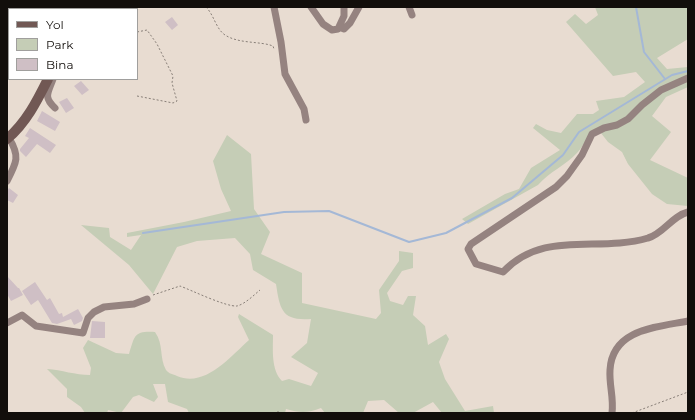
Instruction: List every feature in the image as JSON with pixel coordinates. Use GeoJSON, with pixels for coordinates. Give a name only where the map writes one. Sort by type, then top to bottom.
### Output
{"type":"FeatureCollection","features":[{"type":"Feature","properties":{"kind":"main road"},"geometry":{"type":"LineString","coordinates":[[8,138],[35,105],[48,80]]}},
{"type":"Feature","properties":{"kind":"street"},"geometry":{"type":"LineString","coordinates":[[274,7],[281,42],[285,74],[304,108],[306,120]]}},
{"type":"Feature","properties":{"kind":"street"},"geometry":{"type":"LineString","coordinates":[[311,7],[323,24],[332,30],[338,29],[339,27],[344,28],[350,23],[359,7]]}},
{"type":"Feature","properties":{"kind":"street"},"geometry":{"type":"LineString","coordinates":[[339,27],[344,16],[344,7]]}},
{"type":"Feature","properties":{"kind":"street"},"geometry":{"type":"LineString","coordinates":[[409,7],[412,15]]}},
{"type":"Feature","properties":{"kind":"street"},"geometry":{"type":"LineString","coordinates":[[688,78],[661,90],[642,105],[628,119],[618,125],[604,128],[592,134],[578,160],[567,176],[556,187],[471,244],[468,249],[476,264],[503,272],[515,260],[542,248],[567,244],[603,243],[649,238],[677,217],[688,212]]}},
{"type":"Feature","properties":{"kind":"street"},"geometry":{"type":"LineString","coordinates":[[52,80],[47,100],[55,108]]}},
{"type":"Feature","properties":{"kind":"street"},"geometry":{"type":"LineString","coordinates":[[7,181],[16,162],[16,151],[8,138]]}},
{"type":"Feature","properties":{"kind":"street"},"geometry":{"type":"LineString","coordinates":[[7,323],[22,315],[36,326],[83,332],[88,318],[94,312],[104,308],[134,304],[147,299]]}},
{"type":"Feature","properties":{"kind":"street"},"geometry":{"type":"LineString","coordinates":[[612,413],[614,399],[610,382],[610,369],[612,355],[622,341],[643,330],[688,321]]}},
{"type":"Feature","properties":{"kind":"path"},"geometry":{"type":"LineString","coordinates":[[206,7],[214,22],[225,35],[248,43],[261,45],[267,44],[273,46],[277,53]]}},
{"type":"Feature","properties":{"kind":"path"},"geometry":{"type":"LineString","coordinates":[[137,96],[173,103],[177,101],[172,83],[173,76],[153,37],[147,30],[138,32]]}},
{"type":"Feature","properties":{"kind":"path"},"geometry":{"type":"LineString","coordinates":[[147,299],[168,289],[180,286],[236,306],[244,303],[260,290]]}},
{"type":"Feature","properties":{"kind":"path"},"geometry":{"type":"LineString","coordinates":[[632,413],[688,392]]}},
{"type":"Feature","properties":{"kind":"green space"},"geometry":{"type":"Polygon","coordinates":[[[595,7],[688,7],[688,39],[657,58],[667,69],[688,67],[688,87],[666,97],[652,116],[671,132],[650,160],[688,178],[688,206],[667,204],[652,194],[628,164],[622,152],[608,142],[597,128],[573,157],[542,180],[538,185],[468,224],[462,219],[505,194],[519,189],[531,168],[560,150],[533,128],[536,124],[547,130],[561,133],[577,114],[593,114],[599,110],[596,101],[624,97],[645,82],[636,72],[613,76],[566,22],[575,14],[586,24],[598,15],[595,7]]]}},
{"type":"Feature","properties":{"kind":"green space"},"geometry":{"type":"Polygon","coordinates":[[[227,135],[251,154],[254,209],[270,232],[261,254],[302,273],[302,303],[376,319],[381,313],[379,290],[399,261],[399,251],[413,253],[413,268],[402,271],[387,293],[390,301],[403,305],[408,296],[416,296],[413,315],[425,326],[428,345],[446,334],[449,339],[439,362],[445,379],[465,411],[493,406],[494,413],[442,413],[433,402],[413,413],[399,413],[384,400],[368,401],[363,413],[325,413],[321,408],[304,412],[286,409],[285,413],[189,413],[187,409],[168,402],[165,384],[153,384],[158,397],[154,402],[139,395],[133,397],[121,413],[108,410],[107,413],[85,413],[81,407],[67,397],[67,389],[47,369],[90,375],[91,368],[83,348],[88,340],[116,353],[129,354],[136,336],[143,332],[155,332],[160,342],[166,370],[187,379],[197,378],[216,369],[249,340],[238,317],[239,314],[273,335],[274,366],[282,381],[289,379],[311,386],[318,373],[291,357],[307,343],[311,319],[294,318],[288,316],[284,312],[279,301],[276,284],[253,270],[250,254],[235,238],[197,241],[177,247],[153,294],[129,265],[81,225],[109,228],[110,237],[131,250],[141,235],[127,237],[127,233],[231,211],[221,189],[213,161],[227,135]]]}},
{"type":"Feature","properties":{"kind":"building"},"geometry":{"type":"Polygon","coordinates":[[[172,17],[178,25],[172,30],[165,22],[172,17]]]}},
{"type":"Feature","properties":{"kind":"building"},"geometry":{"type":"Polygon","coordinates":[[[81,81],[89,90],[82,95],[74,86],[81,81]]]}},
{"type":"Feature","properties":{"kind":"building"},"geometry":{"type":"Polygon","coordinates":[[[67,98],[74,108],[66,113],[59,102],[67,98]]]}},
{"type":"Feature","properties":{"kind":"building"},"geometry":{"type":"Polygon","coordinates":[[[42,111],[60,122],[55,131],[37,121],[42,111]]]}},
{"type":"Feature","properties":{"kind":"building"},"geometry":{"type":"Polygon","coordinates":[[[30,128],[56,145],[50,153],[37,144],[26,157],[20,151],[29,138],[25,136],[30,128]]]}},
{"type":"Feature","properties":{"kind":"building"},"geometry":{"type":"Polygon","coordinates":[[[9,188],[18,195],[13,203],[7,200],[7,191],[9,188]]]}},
{"type":"Feature","properties":{"kind":"building"},"geometry":{"type":"Polygon","coordinates":[[[7,276],[19,288],[23,295],[11,301],[7,294],[7,276]]]}},
{"type":"Feature","properties":{"kind":"building"},"geometry":{"type":"Polygon","coordinates":[[[35,282],[47,300],[50,298],[59,314],[62,313],[63,317],[78,309],[83,318],[82,321],[74,325],[71,319],[57,324],[52,323],[38,300],[31,305],[22,291],[35,282]]]}},
{"type":"Feature","properties":{"kind":"building"},"geometry":{"type":"Polygon","coordinates":[[[92,321],[105,322],[105,338],[90,338],[92,321]]]}},
{"type":"Feature","properties":{"kind":"waterway"},"geometry":{"type":"LineString","coordinates":[[636,7],[644,52],[665,79]]}},
{"type":"Feature","properties":{"kind":"waterway"},"geometry":{"type":"LineString","coordinates":[[143,233],[284,212],[329,211],[409,242],[446,233],[512,198],[563,155],[579,132],[672,75],[688,71]]}}]}
